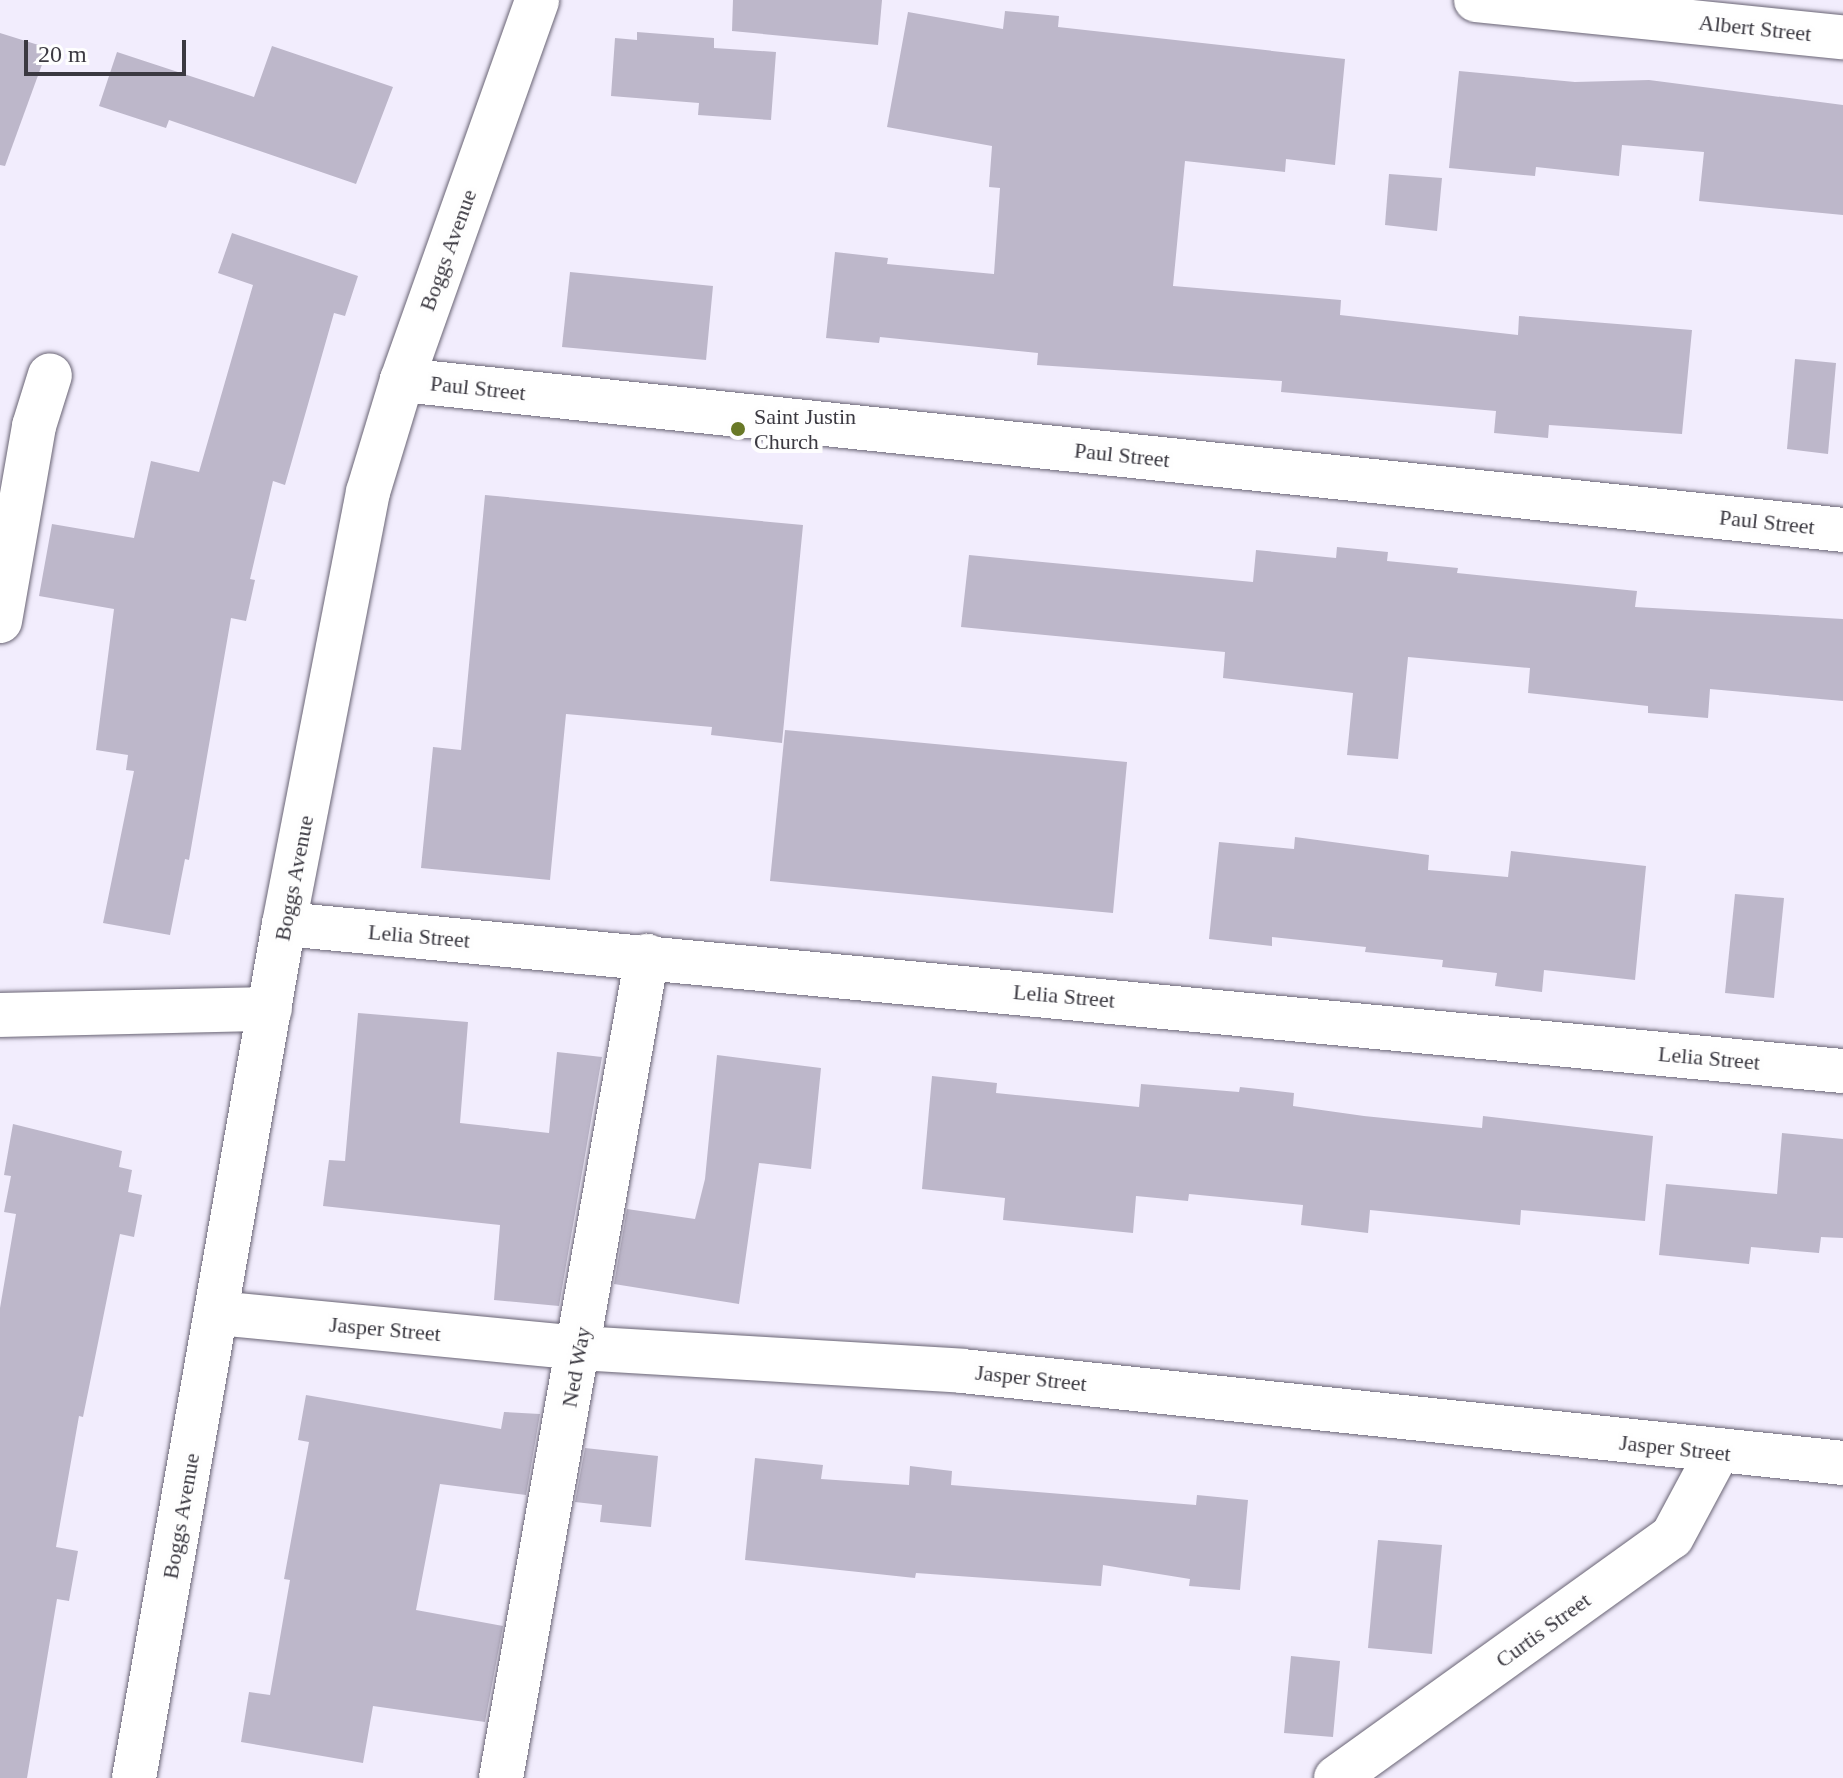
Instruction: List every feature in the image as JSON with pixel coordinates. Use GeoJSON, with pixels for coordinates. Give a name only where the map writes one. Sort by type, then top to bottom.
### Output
{"type":"FeatureCollection","features":[{"type":"Feature","properties":{"kind":"street","name":"Boggs Avenue"},"geometry":{"type":"LineString","coordinates":[[134,1778],[284,924],[368,492],[402,380],[537,0]]}},
{"type":"Feature","properties":{"kind":"street","name":"Albert Street"},"geometry":{"type":"LineString","coordinates":[[1476,0],[1843,37]]}},
{"type":"Feature","properties":{"kind":"street"},"geometry":{"type":"LineString","coordinates":[[0,621],[34,426],[50,375]]}},
{"type":"Feature","properties":{"kind":"street","name":"Paul Street"},"geometry":{"type":"LineString","coordinates":[[402,380],[1843,530]]}},
{"type":"Feature","properties":{"kind":"street","name":"Lelia Street"},"geometry":{"type":"LineString","coordinates":[[284,924],[1843,1071]]}},
{"type":"Feature","properties":{"kind":"street","name":"Ned Way"},"geometry":{"type":"LineString","coordinates":[[501,1778],[580,1348],[647,956]]}},
{"type":"Feature","properties":{"kind":"street"},"geometry":{"type":"LineString","coordinates":[[0,1015],[270,1009]]}},
{"type":"Feature","properties":{"kind":"street","name":"Jasper Street"},"geometry":{"type":"LineString","coordinates":[[217,1313],[580,1348],[962,1371],[1717,1453],[1843,1463]]}},
{"type":"Feature","properties":{"kind":"street","name":"Curtis Street"},"geometry":{"type":"LineString","coordinates":[[1336,1778],[1672,1537],[1717,1453]]}},
{"type":"Feature","properties":{"kind":"building"},"geometry":{"type":"Polygon","coordinates":[[[733,0],[882,0],[878,45],[732,31],[733,0]]]}},
{"type":"Feature","properties":{"kind":"building"},"geometry":{"type":"Polygon","coordinates":[[[1005,11],[1059,16],[1058,27],[1345,59],[1335,165],[1286,159],[1285,172],[1185,161],[1173,286],[1341,300],[1340,315],[1518,335],[1519,316],[1692,330],[1682,434],[1549,425],[1548,438],[1494,433],[1496,411],[1281,392],[1282,381],[1037,365],[1038,353],[880,337],[879,343],[826,338],[835,252],[888,258],[887,264],[994,274],[1000,188],[989,187],[992,146],[887,127],[908,12],[1003,29],[1005,11]]]}},
{"type":"Feature","properties":{"kind":"building"},"geometry":{"type":"Polygon","coordinates":[[[637,32],[714,38],[714,48],[776,52],[771,120],[698,115],[699,103],[611,96],[615,38],[637,40],[637,32]]]}},
{"type":"Feature","properties":{"kind":"building"},"geometry":{"type":"Polygon","coordinates":[[[0,33],[48,48],[5,166],[0,165],[0,33]]]}},
{"type":"Feature","properties":{"kind":"building"},"geometry":{"type":"Polygon","coordinates":[[[272,46],[393,87],[356,184],[169,120],[166,128],[99,106],[117,52],[254,97],[272,46]]]}},
{"type":"Feature","properties":{"kind":"building"},"geometry":{"type":"Polygon","coordinates":[[[1459,71],[1575,82],[1649,80],[1843,105],[1843,215],[1699,201],[1704,152],[1622,145],[1619,176],[1536,167],[1535,176],[1449,168],[1459,71]]]}},
{"type":"Feature","properties":{"kind":"building"},"geometry":{"type":"Polygon","coordinates":[[[1389,174],[1442,178],[1437,231],[1385,225],[1389,174]]]}},
{"type":"Feature","properties":{"kind":"building"},"geometry":{"type":"Polygon","coordinates":[[[232,233],[358,276],[345,316],[334,313],[285,485],[273,481],[250,579],[255,580],[246,621],[231,618],[189,860],[185,859],[170,935],[103,923],[134,771],[126,770],[128,755],[96,750],[114,609],[39,596],[52,524],[134,538],[151,461],[199,472],[253,285],[218,273],[232,233]]]}},
{"type":"Feature","properties":{"kind":"building"},"geometry":{"type":"Polygon","coordinates":[[[570,272],[713,286],[706,360],[562,347],[570,272]]]}},
{"type":"Feature","properties":{"kind":"building"},"geometry":{"type":"Polygon","coordinates":[[[1795,359],[1836,363],[1828,454],[1787,449],[1795,359]]]}},
{"type":"Feature","properties":{"kind":"building"},"geometry":{"type":"Polygon","coordinates":[[[485,495],[803,525],[782,743],[711,735],[712,727],[566,714],[550,880],[421,868],[433,747],[461,750],[485,495]]]}},
{"type":"Feature","properties":{"kind":"building"},"geometry":{"type":"Polygon","coordinates":[[[1337,547],[1388,552],[1387,561],[1458,568],[1457,573],[1637,591],[1635,607],[1843,619],[1843,701],[1710,689],[1708,718],[1648,713],[1648,706],[1528,693],[1530,668],[1408,657],[1398,759],[1347,755],[1353,693],[1223,678],[1225,652],[961,627],[969,555],[1253,582],[1256,550],[1336,558],[1337,547]]]}},
{"type":"Feature","properties":{"kind":"building"},"geometry":{"type":"Polygon","coordinates":[[[785,730],[1127,762],[1113,913],[770,881],[785,730]]]}},
{"type":"Feature","properties":{"kind":"building"},"geometry":{"type":"Polygon","coordinates":[[[1295,837],[1429,855],[1428,870],[1508,877],[1511,851],[1646,866],[1635,980],[1544,970],[1542,992],[1495,986],[1497,973],[1442,967],[1443,960],[1365,952],[1366,947],[1272,937],[1272,946],[1209,939],[1219,842],[1294,849],[1295,837]]]}},
{"type":"Feature","properties":{"kind":"building"},"geometry":{"type":"Polygon","coordinates":[[[1735,894],[1784,898],[1774,998],[1725,993],[1735,894]]]}},
{"type":"Feature","properties":{"kind":"building"},"geometry":{"type":"Polygon","coordinates":[[[358,1013],[468,1022],[460,1123],[549,1133],[557,1052],[602,1057],[559,1306],[494,1300],[500,1225],[323,1206],[329,1160],[345,1161],[358,1013]]]}},
{"type":"Feature","properties":{"kind":"building"},"geometry":{"type":"Polygon","coordinates":[[[717,1055],[821,1068],[811,1169],[759,1163],[739,1304],[614,1284],[627,1209],[695,1219],[705,1179],[717,1055]]]}},
{"type":"Feature","properties":{"kind":"building"},"geometry":{"type":"Polygon","coordinates":[[[932,1076],[997,1083],[996,1093],[1139,1107],[1141,1084],[1239,1092],[1240,1087],[1294,1093],[1293,1106],[1364,1116],[1482,1128],[1483,1116],[1653,1136],[1645,1221],[1521,1210],[1520,1225],[1370,1210],[1368,1233],[1301,1225],[1303,1205],[1189,1194],[1188,1201],[1136,1196],[1133,1233],[1003,1220],[1005,1198],[922,1189],[932,1076]]]}},
{"type":"Feature","properties":{"kind":"building"},"geometry":{"type":"Polygon","coordinates":[[[13,1124],[122,1151],[119,1167],[132,1170],[128,1192],[142,1195],[134,1237],[120,1234],[83,1417],[79,1416],[56,1547],[78,1551],[69,1601],[57,1599],[27,1778],[0,1778],[0,1308],[16,1214],[4,1212],[11,1176],[4,1175],[13,1124]]]}},
{"type":"Feature","properties":{"kind":"building"},"geometry":{"type":"Polygon","coordinates":[[[1782,1133],[1843,1139],[1843,1238],[1821,1237],[1819,1253],[1751,1247],[1749,1264],[1659,1255],[1666,1184],[1777,1194],[1782,1133]]]}},
{"type":"Feature","properties":{"kind":"building"},"geometry":{"type":"Polygon","coordinates":[[[306,1395],[501,1429],[504,1412],[540,1414],[526,1495],[440,1484],[416,1610],[503,1626],[485,1722],[373,1706],[363,1763],[241,1742],[249,1692],[270,1695],[290,1580],[284,1579],[309,1442],[298,1440],[306,1395]]]}},
{"type":"Feature","properties":{"kind":"building"},"geometry":{"type":"Polygon","coordinates":[[[585,1448],[658,1456],[651,1527],[600,1522],[602,1505],[575,1502],[585,1448]]]}},
{"type":"Feature","properties":{"kind":"building"},"geometry":{"type":"Polygon","coordinates":[[[755,1458],[823,1465],[821,1479],[909,1485],[910,1466],[952,1471],[951,1485],[1196,1505],[1197,1495],[1248,1500],[1240,1590],[1189,1586],[1190,1579],[1103,1565],[1101,1586],[916,1573],[915,1578],[745,1560],[755,1458]]]}},
{"type":"Feature","properties":{"kind":"building"},"geometry":{"type":"Polygon","coordinates":[[[1378,1540],[1442,1545],[1432,1654],[1368,1648],[1378,1540]]]}},
{"type":"Feature","properties":{"kind":"building"},"geometry":{"type":"Polygon","coordinates":[[[1291,1656],[1340,1661],[1333,1737],[1284,1733],[1291,1656]]]}},
{"type":"Feature","properties":{"kind":"place","name":"Saint Justin Church"},"geometry":{"type":"Point","coordinates":[738,429]}}]}
